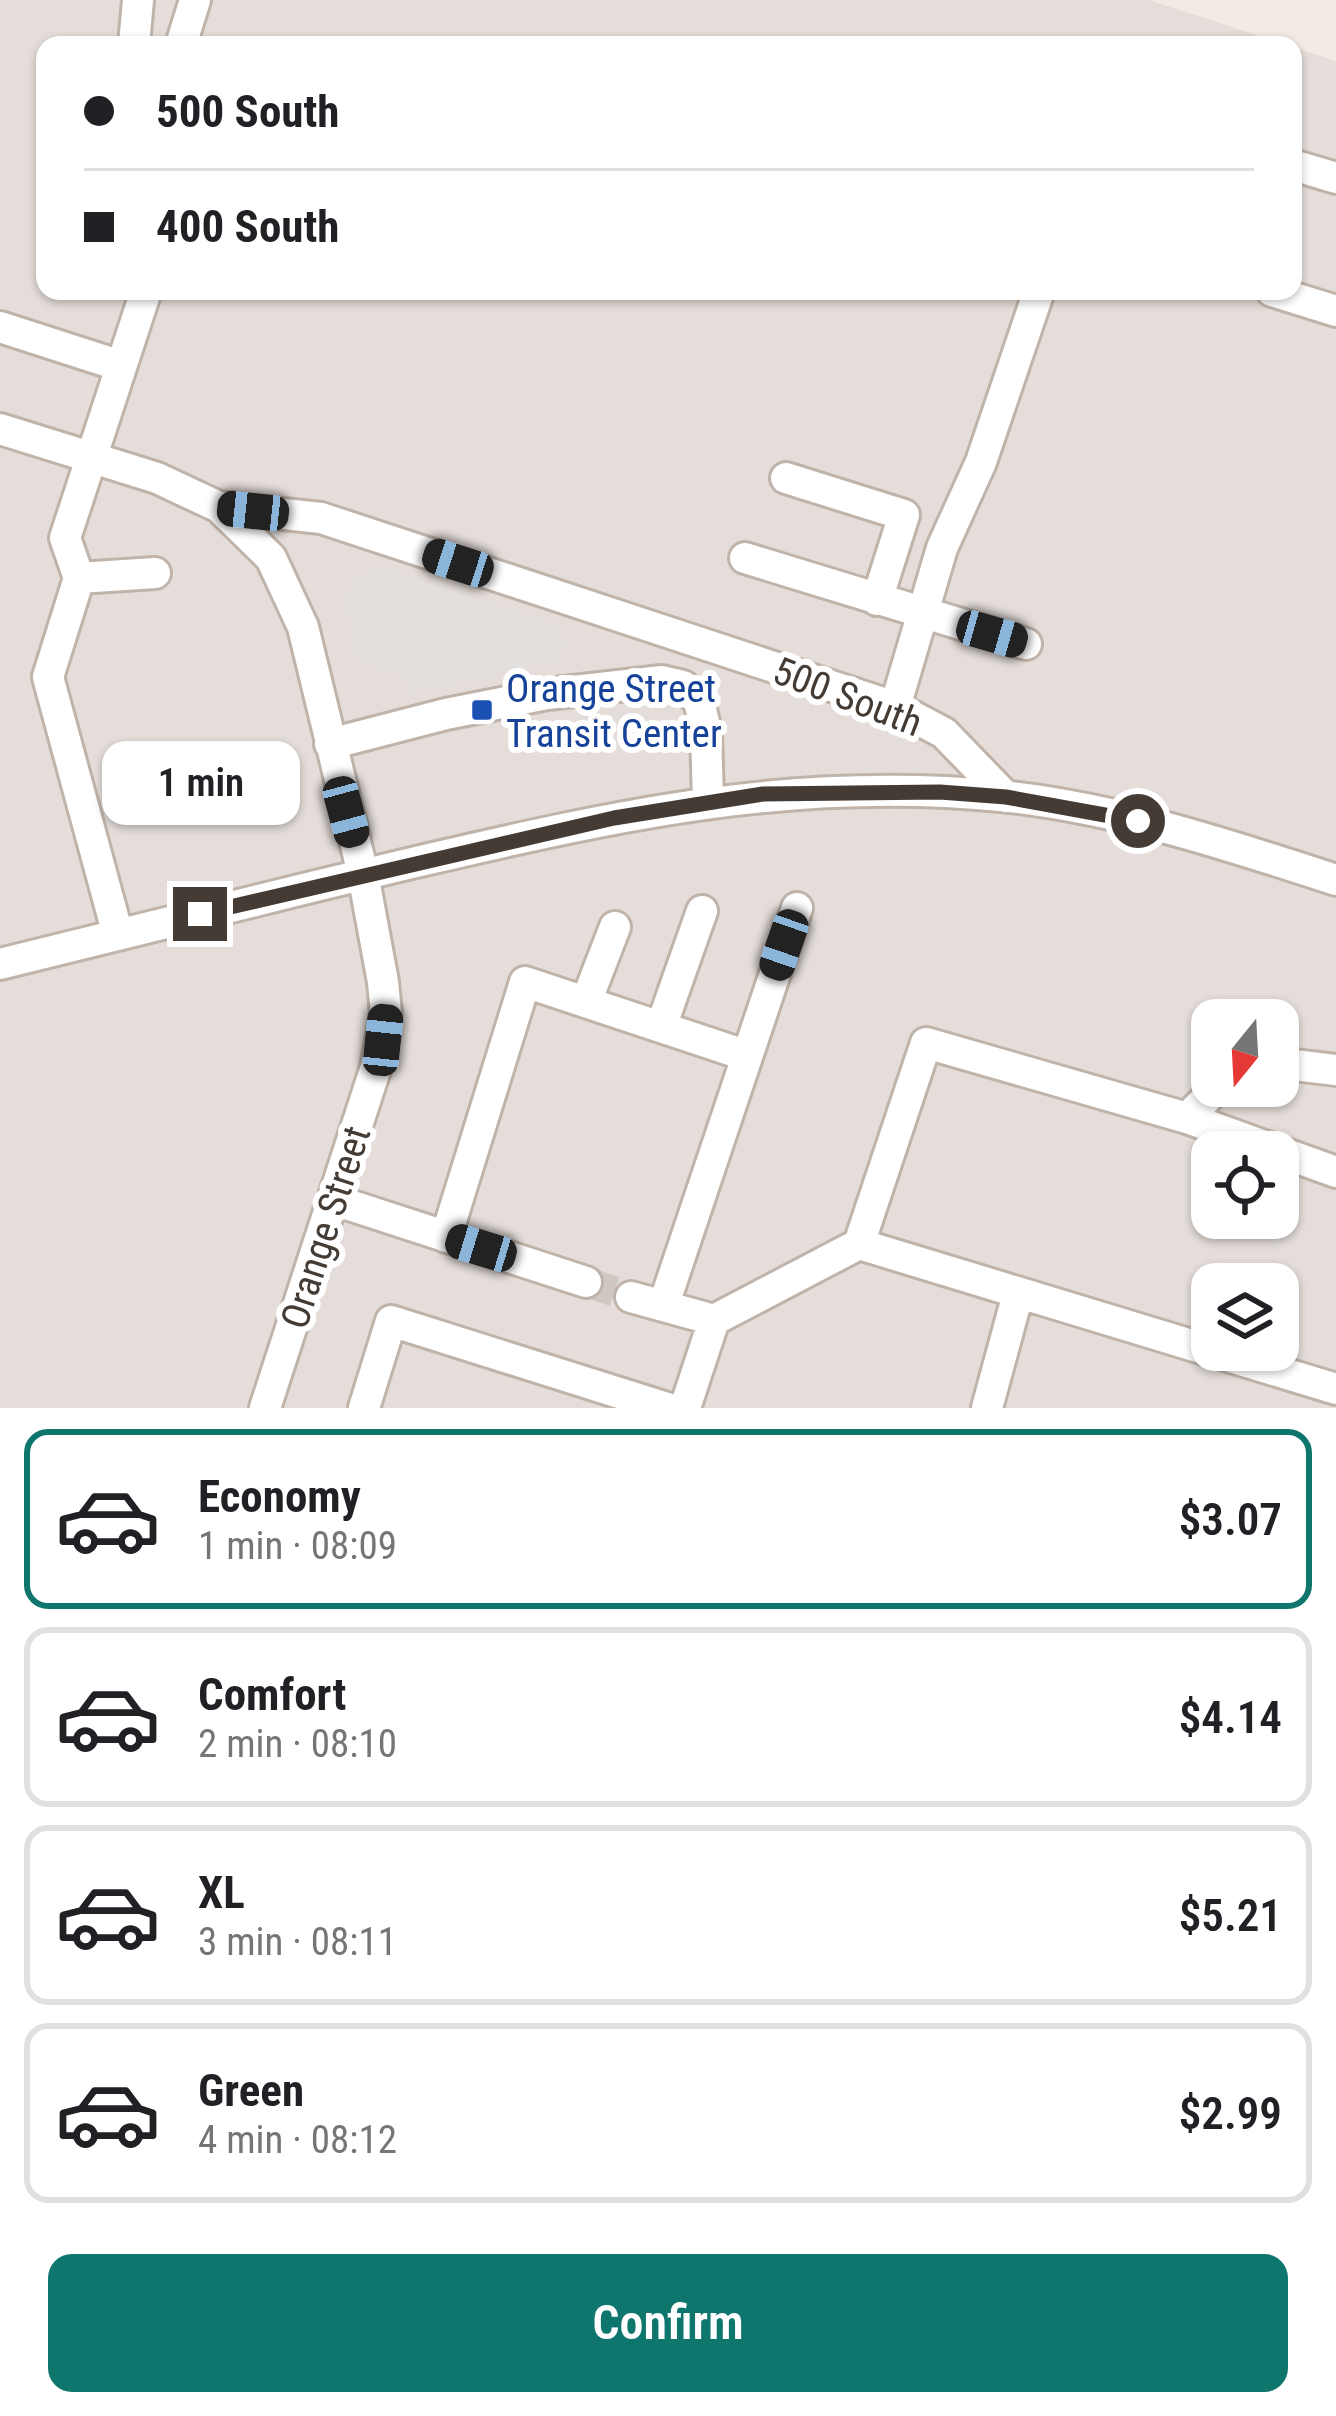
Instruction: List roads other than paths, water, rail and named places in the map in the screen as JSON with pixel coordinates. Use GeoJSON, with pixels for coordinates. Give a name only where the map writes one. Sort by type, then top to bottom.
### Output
{"type":"FeatureCollection","features":[{"type":"Feature","properties":{"kind":"street"},"geometry":{"type":"LineString","coordinates":[[135,36],[138,0]]}},
{"type":"Feature","properties":{"kind":"street"},"geometry":{"type":"LineString","coordinates":[[184,36],[195,0]]}},
{"type":"Feature","properties":{"kind":"street"},"geometry":{"type":"LineString","coordinates":[[1302,168],[1336,178]]}},
{"type":"Feature","properties":{"kind":"street"},"geometry":{"type":"LineString","coordinates":[[118,934],[49,677],[79,578],[65,538],[143,300]]}},
{"type":"Feature","properties":{"kind":"street"},"geometry":{"type":"LineString","coordinates":[[895,707],[942,548],[981,462],[1036,300]]}},
{"type":"Feature","properties":{"kind":"street"},"geometry":{"type":"LineString","coordinates":[[1301,300],[1336,311]]}},
{"type":"Feature","properties":{"kind":"street"},"geometry":{"type":"LineString","coordinates":[[0,327],[121,366]]}},
{"type":"Feature","properties":{"kind":"street","name":"500 South"},"geometry":{"type":"LineString","coordinates":[[0,429],[178,486],[219,507],[321,518],[895,707],[944,733],[1006,797]]}},
{"type":"Feature","properties":{"kind":"street"},"geometry":{"type":"LineString","coordinates":[[786,478],[904,514],[878,600]]}},
{"type":"Feature","properties":{"kind":"street","name":"Orange Street"},"geometry":{"type":"LineString","coordinates":[[219,507],[257,541],[282,575],[303,627],[363,874],[386,1012],[376,1067],[266,1408]]}},
{"type":"Feature","properties":{"kind":"street"},"geometry":{"type":"LineString","coordinates":[[745,558],[1026,644]]}},
{"type":"Feature","properties":{"kind":"street"},"geometry":{"type":"LineString","coordinates":[[79,578],[155,572]]}},
{"type":"Feature","properties":{"kind":"street"},"geometry":{"type":"LineString","coordinates":[[330,744],[527,698],[662,681],[682,686],[699,700],[706,731],[708,801]]}},
{"type":"Feature","properties":{"kind":"street"},"geometry":{"type":"LineString","coordinates":[[0,964],[614,818],[763,794],[874,790],[1006,797],[1161,826],[1336,880]]}},
{"type":"Feature","properties":{"kind":"street"},"geometry":{"type":"LineString","coordinates":[[664,1304],[797,908]]}},
{"type":"Feature","properties":{"kind":"street"},"geometry":{"type":"LineString","coordinates":[[661,1027],[702,911]]}},
{"type":"Feature","properties":{"kind":"street"},"geometry":{"type":"LineString","coordinates":[[586,1002],[615,927]]}},
{"type":"Feature","properties":{"kind":"street"},"geometry":{"type":"LineString","coordinates":[[446,1237],[525,982],[746,1054]]}},
{"type":"Feature","properties":{"kind":"street"},"geometry":{"type":"LineString","coordinates":[[685,1408],[713,1320],[859,1244],[926,1043],[1187,1118],[1336,1172]]}},
{"type":"Feature","properties":{"kind":"street"},"geometry":{"type":"LineString","coordinates":[[1299,1066],[1336,1070]]}},
{"type":"Feature","properties":{"kind":"street"},"geometry":{"type":"LineString","coordinates":[[1187,1118],[1198,1107]]}},
{"type":"Feature","properties":{"kind":"street"},"geometry":{"type":"LineString","coordinates":[[334,1200],[586,1282]]}},
{"type":"Feature","properties":{"kind":"street"},"geometry":{"type":"LineString","coordinates":[[859,1244],[1336,1389]]}},
{"type":"Feature","properties":{"kind":"street"},"geometry":{"type":"LineString","coordinates":[[987,1408],[1018,1294]]}},
{"type":"Feature","properties":{"kind":"street"},"geometry":{"type":"LineString","coordinates":[[631,1297],[713,1320]]}},
{"type":"Feature","properties":{"kind":"street"},"geometry":{"type":"LineString","coordinates":[[364,1408],[392,1321],[667,1408]]}},
{"type":"Feature","properties":{"kind":"tunnel"},"geometry":{"type":"LineString","coordinates":[[586,1282],[631,1297]]}},
{"type":"Feature","properties":{"kind":"place","name":"Orange Street Transit Center"},"geometry":{"type":"Point","coordinates":[482,710]}}]}
